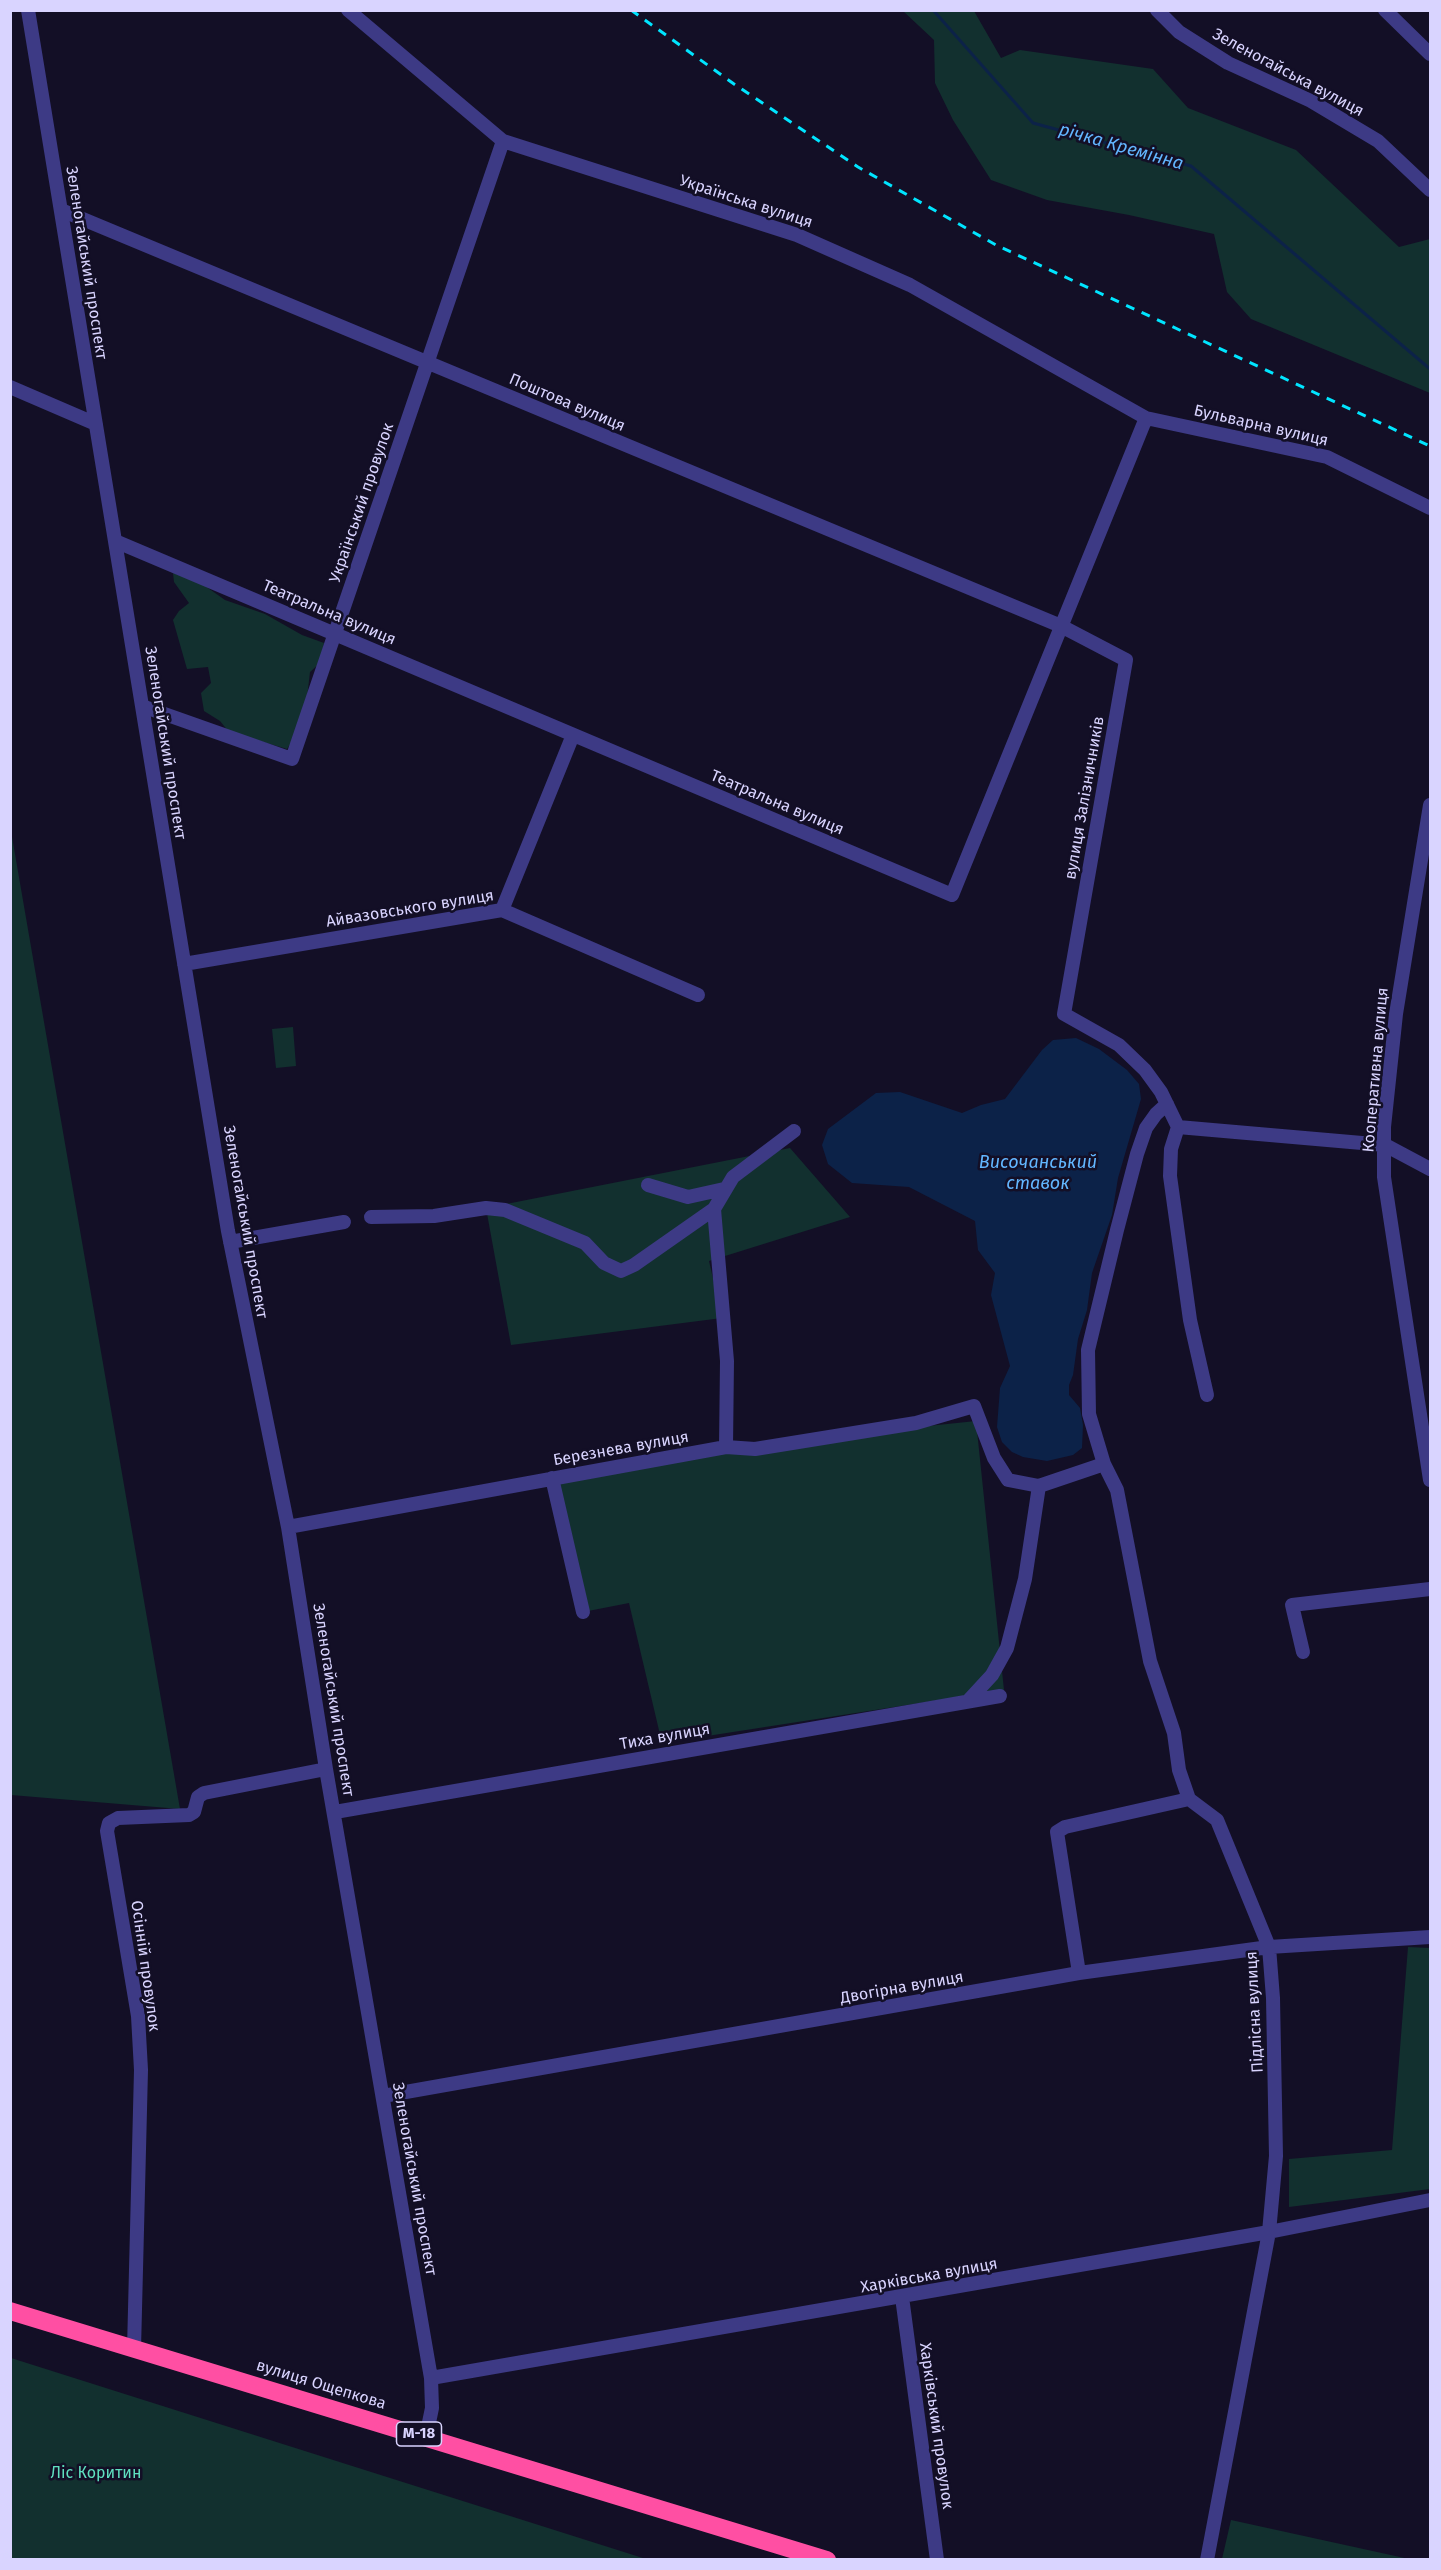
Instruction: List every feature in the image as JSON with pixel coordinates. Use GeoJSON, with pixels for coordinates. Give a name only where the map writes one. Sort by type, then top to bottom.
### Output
{"type":"FeatureCollection","features":[{"type":"Feature","properties":{"kind":"highway","name":"вулиця Ощепкова"},"geometry":{"type":"LineString","coordinates":[[10,2311],[827,2559]]}},
{"type":"Feature","properties":{"kind":"street","name":"Зеленогайський проспект"},"geometry":{"type":"LineString","coordinates":[[28,10],[230,1242],[288,1527],[326,1769],[431,2378],[432,2408],[426,2437]]}},
{"type":"Feature","properties":{"kind":"street","name":"Українська вулиця"},"geometry":{"type":"LineString","coordinates":[[348,10],[503,141],[797,235],[910,285],[1146,418]]}},
{"type":"Feature","properties":{"kind":"street","name":"Зеленогайська вулиця"},"geometry":{"type":"LineString","coordinates":[[1157,10],[1179,32],[1228,63],[1311,101],[1378,141],[1431,190]]}},
{"type":"Feature","properties":{"kind":"street"},"geometry":{"type":"LineString","coordinates":[[1385,10],[1431,54]]}},
{"type":"Feature","properties":{"kind":"street","name":"Український провулок"},"geometry":{"type":"LineString","coordinates":[[142,706],[292,759],[503,141]]}},
{"type":"Feature","properties":{"kind":"street","name":"Поштова вулиця"},"geometry":{"type":"LineString","coordinates":[[61,210],[1061,626]]}},
{"type":"Feature","properties":{"kind":"street"},"geometry":{"type":"LineString","coordinates":[[10,387],[96,424]]}},
{"type":"Feature","properties":{"kind":"street","name":"Бульварна вулиця"},"geometry":{"type":"LineString","coordinates":[[1146,418],[1327,457],[1431,508]]}},
{"type":"Feature","properties":{"kind":"street","name":"Театральна вулиця"},"geometry":{"type":"LineString","coordinates":[[115,541],[952,895],[1146,418]]}},
{"type":"Feature","properties":{"kind":"street","name":"вулиця Залізничників"},"geometry":{"type":"LineString","coordinates":[[1061,626],[1126,660],[1064,1014],[1119,1045],[1145,1070],[1167,1104]]}},
{"type":"Feature","properties":{"kind":"street"},"geometry":{"type":"LineString","coordinates":[[502,910],[573,735]]}},
{"type":"Feature","properties":{"kind":"street","name":"Кооперативна вулиця"},"geometry":{"type":"LineString","coordinates":[[1431,805],[1426,858],[1396,1014],[1384,1127],[1384,1177],[1431,1480]]}},
{"type":"Feature","properties":{"kind":"street","name":"Айвазовського вулиця"},"geometry":{"type":"LineString","coordinates":[[184,964],[502,910],[698,995]]}},
{"type":"Feature","properties":{"kind":"street"},"geometry":{"type":"LineString","coordinates":[[1079,1973],[1057,1832],[1065,1827],[1189,1799],[1179,1770],[1174,1733],[1150,1661],[1117,1490],[1104,1464],[1089,1414],[1088,1350],[1137,1154],[1146,1128],[1155,1114],[1167,1104],[1178,1127],[1171,1149],[1170,1176],[1190,1320],[1208,1395]]}},
{"type":"Feature","properties":{"kind":"street"},"geometry":{"type":"LineString","coordinates":[[1178,1127],[1385,1146],[1431,1169]]}},
{"type":"Feature","properties":{"kind":"street"},"geometry":{"type":"LineString","coordinates":[[371,1217],[434,1215],[486,1208],[505,1210],[585,1243],[604,1263],[621,1271],[634,1265],[714,1209],[733,1177],[794,1131]]}},
{"type":"Feature","properties":{"kind":"street"},"geometry":{"type":"LineString","coordinates":[[648,1185],[688,1197],[724,1189]]}},
{"type":"Feature","properties":{"kind":"street"},"geometry":{"type":"LineString","coordinates":[[714,1209],[727,1361],[726,1447]]}},
{"type":"Feature","properties":{"kind":"street"},"geometry":{"type":"LineString","coordinates":[[230,1242],[344,1222]]}},
{"type":"Feature","properties":{"kind":"street","name":"Березнева вулиця"},"geometry":{"type":"LineString","coordinates":[[288,1527],[726,1447],[755,1449],[916,1423],[974,1406],[994,1458],[1008,1480],[1039,1486]]}},
{"type":"Feature","properties":{"kind":"street"},"geometry":{"type":"LineString","coordinates":[[968,1701],[992,1675],[1007,1648],[1024,1579],[1039,1486],[1104,1464]]}},
{"type":"Feature","properties":{"kind":"street"},"geometry":{"type":"LineString","coordinates":[[552,1478],[583,1612]]}},
{"type":"Feature","properties":{"kind":"street"},"geometry":{"type":"LineString","coordinates":[[1303,1652],[1292,1605],[1431,1589]]}},
{"type":"Feature","properties":{"kind":"street","name":"Тиха вулиця"},"geometry":{"type":"LineString","coordinates":[[335,1812],[1000,1696]]}},
{"type":"Feature","properties":{"kind":"street","name":"Осінній провулок"},"geometry":{"type":"LineString","coordinates":[[134,2349],[141,2070],[138,2016],[107,1831],[109,1823],[118,1818],[189,1815],[194,1812],[198,1797],[204,1793],[326,1769]]}},
{"type":"Feature","properties":{"kind":"street","name":"Підлісна вулиця"},"geometry":{"type":"LineString","coordinates":[[1189,1799],[1217,1821],[1269,1947],[1274,1998],[1276,2156],[1269,2232],[1207,2559]]}},
{"type":"Feature","properties":{"kind":"street","name":"Двогірна вулиця"},"geometry":{"type":"LineString","coordinates":[[383,2097],[1079,1973],[1269,1947],[1431,1938]]}},
{"type":"Feature","properties":{"kind":"street","name":"Харківська вулиця"},"geometry":{"type":"LineString","coordinates":[[431,2378],[1269,2232],[1431,2200]]}},
{"type":"Feature","properties":{"kind":"street","name":"Харківський провулок"},"geometry":{"type":"LineString","coordinates":[[902,2297],[937,2559]]}},
{"type":"Feature","properties":{"kind":"green space"},"geometry":{"type":"Polygon","coordinates":[[[903,11],[974,11],[1001,58],[1020,50],[1153,69],[1188,108],[1296,150],[1399,247],[1430,239],[1430,393],[1251,319],[1227,292],[1214,234],[1047,200],[991,180],[953,120],[935,83],[934,40],[903,11]]]}},
{"type":"Feature","properties":{"kind":"green space"},"geometry":{"type":"Polygon","coordinates":[[[173,573],[198,581],[225,600],[265,614],[302,635],[324,643],[320,663],[310,672],[307,698],[294,738],[287,749],[229,732],[220,721],[204,711],[201,693],[211,683],[208,667],[187,669],[173,620],[189,603],[174,582],[173,573]]]}},
{"type":"Feature","properties":{"kind":"green space"},"geometry":{"type":"Polygon","coordinates":[[[11,831],[180,1809],[11,1795],[11,831]]]}},
{"type":"Feature","properties":{"kind":"green space"},"geometry":{"type":"Polygon","coordinates":[[[293,1027],[296,1066],[276,1068],[272,1029],[293,1027]]]}},
{"type":"Feature","properties":{"kind":"green space"},"geometry":{"type":"Polygon","coordinates":[[[790,1148],[850,1217],[709,1261],[722,1318],[511,1345],[486,1208],[790,1148]]]}},
{"type":"Feature","properties":{"kind":"green space"},"geometry":{"type":"Polygon","coordinates":[[[976,1421],[1004,1690],[662,1743],[629,1603],[583,1612],[552,1478],[726,1447],[976,1421]]]}},
{"type":"Feature","properties":{"kind":"green space"},"geometry":{"type":"Polygon","coordinates":[[[1408,1947],[1430,1948],[1430,2189],[1289,2207],[1289,2159],[1392,2150],[1408,1947]]]}},
{"type":"Feature","properties":{"kind":"green space","name":"Ліс Коритин"},"geometry":{"type":"Polygon","coordinates":[[[11,2358],[646,2559],[11,2559],[11,2358]]]}},
{"type":"Feature","properties":{"kind":"green space"},"geometry":{"type":"Polygon","coordinates":[[[1231,2520],[1409,2559],[1222,2559],[1231,2520]]]}},
{"type":"Feature","properties":{"kind":"water","name":"Височанський ставок"},"geometry":{"type":"Polygon","coordinates":[[[1076,1038],[1099,1049],[1127,1070],[1139,1084],[1141,1099],[1118,1178],[1112,1215],[1092,1273],[1087,1310],[1078,1339],[1073,1375],[1069,1385],[1069,1395],[1080,1408],[1083,1425],[1082,1448],[1073,1455],[1047,1461],[1023,1457],[1012,1452],[1002,1442],[997,1427],[1000,1388],[1010,1366],[991,1295],[995,1273],[978,1250],[975,1221],[909,1187],[852,1183],[828,1164],[822,1145],[828,1129],[876,1093],[900,1092],[962,1113],[1005,1099],[1042,1050],[1053,1040],[1076,1038]]]}},
{"type":"Feature","properties":{"kind":"waterway","name":"річка Кремінна"},"geometry":{"type":"LineString","coordinates":[[933,10],[1033,123],[1191,166],[1430,369]]}},
{"type":"Feature","properties":{"kind":"railway"},"geometry":{"type":"LineString","coordinates":[[631,10],[734,84],[858,167],[996,245],[1430,446]]}}]}
